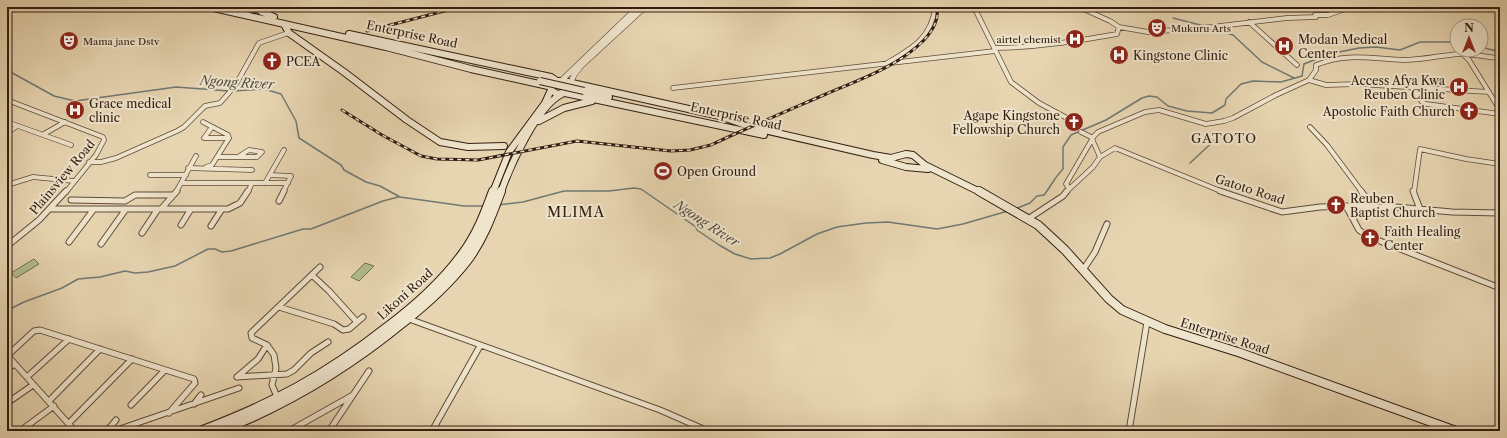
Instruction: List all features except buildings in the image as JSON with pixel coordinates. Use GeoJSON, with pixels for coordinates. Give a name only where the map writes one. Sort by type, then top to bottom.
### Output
{"type":"FeatureCollection","features":[{"type":"Feature","properties":{"kind":"main road","name":"Enterprise Road"},"geometry":{"type":"LineString","coordinates":[[209,7],[256,11],[293,22],[440,52],[551,77],[560,81],[572,82],[720,116],[751,127],[846,149],[888,158],[900,156]]}},
{"type":"Feature","properties":{"kind":"main road","name":"Enterprise Road"},"geometry":{"type":"LineString","coordinates":[[226,7],[256,11],[284,24],[543,84],[550,91],[556,94],[564,94],[608,102],[712,123],[902,165]]}},
{"type":"Feature","properties":{"kind":"main road"},"geometry":{"type":"LineString","coordinates":[[284,24],[288,32],[407,120],[440,142],[464,147],[513,146],[525,140]]}},
{"type":"Feature","properties":{"kind":"main road"},"geometry":{"type":"LineString","coordinates":[[440,52],[447,57],[699,114],[720,116]]}},
{"type":"Feature","properties":{"kind":"main road"},"geometry":{"type":"LineString","coordinates":[[432,59],[444,59],[696,117],[712,123]]}},
{"type":"Feature","properties":{"kind":"main road","name":"Likoni Road"},"geometry":{"type":"LineString","coordinates":[[200,431],[236,418],[278,398],[335,366],[379,334],[418,302],[438,282],[461,255],[478,228],[490,196],[513,146],[550,91],[553,83],[560,81]]}},
{"type":"Feature","properties":{"kind":"main road"},"geometry":{"type":"LineString","coordinates":[[564,94],[572,89],[572,82]]}},
{"type":"Feature","properties":{"kind":"main road"},"geometry":{"type":"LineString","coordinates":[[550,91],[556,98]]}},
{"type":"Feature","properties":{"kind":"main road","name":"Likoni Road"},"geometry":{"type":"LineString","coordinates":[[220,431],[238,428],[315,386],[360,357],[409,319],[446,285],[468,259],[480,240],[494,210],[518,150],[536,123],[556,98],[564,94]]}},
{"type":"Feature","properties":{"kind":"main road"},"geometry":{"type":"LineString","coordinates":[[536,123],[554,112],[568,106],[582,102],[608,102]]}},
{"type":"Feature","properties":{"kind":"main road"},"geometry":{"type":"LineString","coordinates":[[513,146],[518,150]]}},
{"type":"Feature","properties":{"kind":"main road"},"geometry":{"type":"LineString","coordinates":[[910,154],[936,171],[902,165],[898,161],[900,156],[910,154]]}},
{"type":"Feature","properties":{"kind":"main road"},"geometry":{"type":"LineString","coordinates":[[914,167],[918,164],[918,160]]}},
{"type":"Feature","properties":{"kind":"main road","name":"Enterprise Road"},"geometry":{"type":"LineString","coordinates":[[936,171],[967,184],[1038,225],[1049,234],[1083,270],[1093,283],[1122,310],[1147,322],[1387,405],[1456,431]]}},
{"type":"Feature","properties":{"kind":"street"},"geometry":{"type":"LineString","coordinates":[[256,11],[267,7]]}},
{"type":"Feature","properties":{"kind":"street"},"geometry":{"type":"LineString","coordinates":[[560,81],[638,7]]}},
{"type":"Feature","properties":{"kind":"street"},"geometry":{"type":"LineString","coordinates":[[572,82],[574,75],[582,65],[644,7]]}},
{"type":"Feature","properties":{"kind":"street"},"geometry":{"type":"LineString","coordinates":[[886,64],[907,51],[925,36],[934,19],[935,7]]}},
{"type":"Feature","properties":{"kind":"street"},"geometry":{"type":"LineString","coordinates":[[974,7],[1011,82],[1016,88],[1039,103],[1078,124],[1074,129]]}},
{"type":"Feature","properties":{"kind":"street"},"geometry":{"type":"LineString","coordinates":[[1079,7],[1110,21],[1119,27],[1148,32],[1209,28],[1287,18],[1316,17],[1315,15],[1328,15],[1348,8],[1356,7]]}},
{"type":"Feature","properties":{"kind":"street"},"geometry":{"type":"LineString","coordinates":[[1249,22],[1297,66]]}},
{"type":"Feature","properties":{"kind":"street"},"geometry":{"type":"LineString","coordinates":[[673,88],[1068,42],[1118,34],[1119,27]]}},
{"type":"Feature","properties":{"kind":"street"},"geometry":{"type":"LineString","coordinates":[[89,162],[101,162],[116,158],[184,127],[205,106],[220,103],[229,94],[248,65],[259,43],[288,32]]}},
{"type":"Feature","properties":{"kind":"street"},"geometry":{"type":"LineString","coordinates":[[1069,188],[1066,184],[1092,139],[1098,132],[1145,112],[1160,110],[1206,124],[1224,121],[1233,118],[1276,95],[1309,80],[1316,70],[1316,65],[1328,60],[1336,58],[1361,57],[1405,60],[1449,56]]}},
{"type":"Feature","properties":{"kind":"street"},"geometry":{"type":"LineString","coordinates":[[1489,57],[1500,58]]}},
{"type":"Feature","properties":{"kind":"street"},"geometry":{"type":"LineString","coordinates":[[1468,58],[1500,110]]}},
{"type":"Feature","properties":{"kind":"street"},"geometry":{"type":"LineString","coordinates":[[1309,80],[1326,85],[1358,84],[1489,92]]}},
{"type":"Feature","properties":{"kind":"street"},"geometry":{"type":"LineString","coordinates":[[1412,88],[1423,103],[1426,104],[1500,114]]}},
{"type":"Feature","properties":{"kind":"street","name":"Plainsview Road"},"geometry":{"type":"LineString","coordinates":[[7,100],[103,137],[104,142],[51,209],[34,226],[7,246]]}},
{"type":"Feature","properties":{"kind":"street"},"geometry":{"type":"LineString","coordinates":[[7,122],[44,134],[71,145]]}},
{"type":"Feature","properties":{"kind":"street"},"geometry":{"type":"LineString","coordinates":[[44,134],[65,122]]}},
{"type":"Feature","properties":{"kind":"street"},"geometry":{"type":"LineString","coordinates":[[203,122],[229,135],[229,138]]}},
{"type":"Feature","properties":{"kind":"street"},"geometry":{"type":"LineString","coordinates":[[7,132],[18,126]]}},
{"type":"Feature","properties":{"kind":"street"},"geometry":{"type":"LineString","coordinates":[[212,127],[204,138],[229,138]]}},
{"type":"Feature","properties":{"kind":"street"},"geometry":{"type":"LineString","coordinates":[[1310,127],[1327,145],[1373,207]]}},
{"type":"Feature","properties":{"kind":"street"},"geometry":{"type":"LineString","coordinates":[[1081,132],[1094,141],[1100,157]]}},
{"type":"Feature","properties":{"kind":"street"},"geometry":{"type":"LineString","coordinates":[[206,167],[211,165],[229,138]]}},
{"type":"Feature","properties":{"kind":"street","name":"Gatoto Road"},"geometry":{"type":"LineString","coordinates":[[1028,219],[1063,196],[1069,188],[1093,167],[1100,157],[1116,148],[1221,191],[1282,212],[1320,207],[1346,206],[1500,213]]}},
{"type":"Feature","properties":{"kind":"street"},"geometry":{"type":"LineString","coordinates":[[1420,209],[1413,189],[1418,173],[1420,149],[1472,160],[1500,164]]}},
{"type":"Feature","properties":{"kind":"street"},"geometry":{"type":"LineString","coordinates":[[265,183],[284,150]]}},
{"type":"Feature","properties":{"kind":"street"},"geometry":{"type":"LineString","coordinates":[[142,234],[159,209],[173,195],[182,183],[188,168],[196,156]]}},
{"type":"Feature","properties":{"kind":"street"},"geometry":{"type":"LineString","coordinates":[[217,157],[238,157]]}},
{"type":"Feature","properties":{"kind":"street"},"geometry":{"type":"LineString","coordinates":[[188,168],[206,167],[214,169],[252,170]]}},
{"type":"Feature","properties":{"kind":"street"},"geometry":{"type":"LineString","coordinates":[[150,175],[186,175]]}},
{"type":"Feature","properties":{"kind":"street"},"geometry":{"type":"LineString","coordinates":[[270,175],[290,175],[291,177],[279,200]]}},
{"type":"Feature","properties":{"kind":"street"},"geometry":{"type":"LineString","coordinates":[[7,185],[24,178],[36,176],[74,181]]}},
{"type":"Feature","properties":{"kind":"street"},"geometry":{"type":"LineString","coordinates":[[182,183],[288,183]]}},
{"type":"Feature","properties":{"kind":"street"},"geometry":{"type":"LineString","coordinates":[[51,209],[231,208],[240,204],[252,183]]}},
{"type":"Feature","properties":{"kind":"street"},"geometry":{"type":"LineString","coordinates":[[71,200],[117,201],[127,200],[136,195],[173,195]]}},
{"type":"Feature","properties":{"kind":"street"},"geometry":{"type":"LineString","coordinates":[[112,208],[117,201]]}},
{"type":"Feature","properties":{"kind":"street"},"geometry":{"type":"LineString","coordinates":[[1346,206],[1359,230],[1367,236],[1500,288]]}},
{"type":"Feature","properties":{"kind":"street"},"geometry":{"type":"LineString","coordinates":[[69,242],[94,209]]}},
{"type":"Feature","properties":{"kind":"street"},"geometry":{"type":"LineString","coordinates":[[101,244],[126,209]]}},
{"type":"Feature","properties":{"kind":"street"},"geometry":{"type":"LineString","coordinates":[[181,225],[191,209]]}},
{"type":"Feature","properties":{"kind":"street"},"geometry":{"type":"LineString","coordinates":[[211,226],[222,209]]}},
{"type":"Feature","properties":{"kind":"street"},"geometry":{"type":"LineString","coordinates":[[1083,270],[1095,252],[1107,224]]}},
{"type":"Feature","properties":{"kind":"street"},"geometry":{"type":"LineString","coordinates":[[278,398],[272,386],[275,358],[270,348],[252,338],[251,333],[320,267]]}},
{"type":"Feature","properties":{"kind":"street"},"geometry":{"type":"LineString","coordinates":[[312,275],[358,322]]}},
{"type":"Feature","properties":{"kind":"street"},"geometry":{"type":"LineString","coordinates":[[279,307],[330,323],[343,330],[349,329],[363,317]]}},
{"type":"Feature","properties":{"kind":"street"},"geometry":{"type":"LineString","coordinates":[[409,319],[660,410],[708,431]]}},
{"type":"Feature","properties":{"kind":"street"},"geometry":{"type":"LineString","coordinates":[[1129,431],[1147,322]]}},
{"type":"Feature","properties":{"kind":"street"},"geometry":{"type":"LineString","coordinates":[[72,430],[69,423],[7,355],[36,330],[132,359],[195,381],[169,413]]}},
{"type":"Feature","properties":{"kind":"street"},"geometry":{"type":"LineString","coordinates":[[27,377],[68,339]]}},
{"type":"Feature","properties":{"kind":"street"},"geometry":{"type":"LineString","coordinates":[[267,345],[260,357],[237,377],[284,375],[290,372],[311,353],[328,342]]}},
{"type":"Feature","properties":{"kind":"street"},"geometry":{"type":"LineString","coordinates":[[432,431],[480,346]]}},
{"type":"Feature","properties":{"kind":"street"},"geometry":{"type":"LineString","coordinates":[[49,401],[100,349]]}},
{"type":"Feature","properties":{"kind":"street"},"geometry":{"type":"LineString","coordinates":[[69,423],[132,359]]}},
{"type":"Feature","properties":{"kind":"street"},"geometry":{"type":"LineString","coordinates":[[7,369],[15,364]]}},
{"type":"Feature","properties":{"kind":"street"},"geometry":{"type":"LineString","coordinates":[[131,405],[165,370]]}},
{"type":"Feature","properties":{"kind":"street"},"geometry":{"type":"LineString","coordinates":[[329,431],[369,371]]}},
{"type":"Feature","properties":{"kind":"street"},"geometry":{"type":"LineString","coordinates":[[7,403],[33,385]]}},
{"type":"Feature","properties":{"kind":"street"},"geometry":{"type":"LineString","coordinates":[[115,431],[239,388]]}},
{"type":"Feature","properties":{"kind":"street"},"geometry":{"type":"LineString","coordinates":[[194,404],[201,395]]}},
{"type":"Feature","properties":{"kind":"street"},"geometry":{"type":"LineString","coordinates":[[289,431],[353,395]]}},
{"type":"Feature","properties":{"kind":"street"},"geometry":{"type":"LineString","coordinates":[[20,431],[54,406]]}},
{"type":"Feature","properties":{"kind":"street"},"geometry":{"type":"LineString","coordinates":[[107,431],[116,420]]}},
{"type":"Feature","properties":{"kind":"green space"},"geometry":{"type":"Polygon","coordinates":[[[34,259],[39,264],[16,278],[11,273],[34,259]]]}},
{"type":"Feature","properties":{"kind":"green space"},"geometry":{"type":"Polygon","coordinates":[[[365,263],[374,266],[359,281],[351,277],[365,263]]]}},
{"type":"Feature","properties":{"kind":"waterway"},"geometry":{"type":"LineString","coordinates":[[1173,18],[1204,26]]}},
{"type":"Feature","properties":{"kind":"waterway"},"geometry":{"type":"LineString","coordinates":[[1213,29],[1233,35],[1262,62],[1294,78]]}},
{"type":"Feature","properties":{"kind":"waterway","name":"Ngong River"},"geometry":{"type":"LineString","coordinates":[[1015,209],[1030,203],[1037,196],[1044,195],[1063,169],[1063,147],[1071,135],[1106,120],[1142,98],[1149,96],[1157,97],[1168,106],[1187,111],[1212,113],[1225,105],[1226,99],[1241,84],[1253,81],[1281,82],[1302,76],[1304,64],[1329,54],[1359,48],[1376,47],[1400,50],[1420,42],[1449,42]]}},
{"type":"Feature","properties":{"kind":"waterway","name":"Ngong River"},"geometry":{"type":"LineString","coordinates":[[1489,49],[1500,52]]}},
{"type":"Feature","properties":{"kind":"waterway","name":"Ngong River"},"geometry":{"type":"LineString","coordinates":[[7,70],[54,96],[75,101],[176,87],[229,91]]}},
{"type":"Feature","properties":{"kind":"waterway","name":"Ngong River"},"geometry":{"type":"LineString","coordinates":[[233,91],[264,89],[281,94],[296,121],[299,138],[341,165],[344,170],[366,182],[380,186],[400,197],[464,206],[484,206]]}},
{"type":"Feature","properties":{"kind":"waterway"},"geometry":{"type":"LineString","coordinates":[[1190,163],[1219,136]]}},
{"type":"Feature","properties":{"kind":"waterway","name":"Ngong River"},"geometry":{"type":"LineString","coordinates":[[498,205],[523,202],[564,191],[641,189],[696,227],[697,230],[719,245],[735,254],[751,259],[770,258],[817,234],[837,227],[888,222],[937,229],[963,224],[1008,211]]}},
{"type":"Feature","properties":{"kind":"waterway"},"geometry":{"type":"LineString","coordinates":[[7,313],[10,309],[24,302],[62,288],[78,279],[100,277],[125,271],[135,273],[148,272],[175,266],[208,249],[215,249],[222,252],[231,251],[303,229],[311,229],[383,201],[398,197]]}},
{"type":"Feature","properties":{"kind":"railway"},"geometry":{"type":"LineString","coordinates":[[367,31],[460,7]]}},
{"type":"Feature","properties":{"kind":"railway"},"geometry":{"type":"LineString","coordinates":[[342,110],[382,135],[421,156],[437,159],[478,160],[577,141],[671,151],[690,150],[711,145],[865,78],[891,65],[914,49],[933,29],[937,16],[937,7]]}},
{"type":"Feature","properties":{"kind":"place","name":"Mukuru Arts"},"geometry":{"type":"Point","coordinates":[1157,28]}},
{"type":"Feature","properties":{"kind":"place","name":"airtel chemist"},"geometry":{"type":"Point","coordinates":[1075,39]}},
{"type":"Feature","properties":{"kind":"place","name":"Mama jane Dstv"},"geometry":{"type":"Point","coordinates":[69,41]}},
{"type":"Feature","properties":{"kind":"place","name":"Modan Medical Center"},"geometry":{"type":"Point","coordinates":[1284,46]}},
{"type":"Feature","properties":{"kind":"place","name":"Kingstone Clinic"},"geometry":{"type":"Point","coordinates":[1119,55]}},
{"type":"Feature","properties":{"kind":"place","name":"PCEA"},"geometry":{"type":"Point","coordinates":[272,61]}},
{"type":"Feature","properties":{"kind":"place","name":"Access Afya Kwa Reuben Clinic"},"geometry":{"type":"Point","coordinates":[1459,87]}},
{"type":"Feature","properties":{"kind":"place","name":"Grace medical clinic"},"geometry":{"type":"Point","coordinates":[75,110]}},
{"type":"Feature","properties":{"kind":"place","name":"Apostolic Faith Church"},"geometry":{"type":"Point","coordinates":[1469,111]}},
{"type":"Feature","properties":{"kind":"place","name":"Agape Kingstone Fellowship Church"},"geometry":{"type":"Point","coordinates":[1074,122]}},
{"type":"Feature","properties":{"kind":"place","name":"Open Ground"},"geometry":{"type":"Point","coordinates":[663,171]}},
{"type":"Feature","properties":{"kind":"place","name":"Reuben Baptist Church"},"geometry":{"type":"Point","coordinates":[1336,205]}},
{"type":"Feature","properties":{"kind":"place","name":"Faith Healing Center"},"geometry":{"type":"Point","coordinates":[1370,238]}},
{"type":"Feature","properties":{"kind":"district","name":"GATOTO"},"geometry":{"type":"Point","coordinates":[1224,138]}},
{"type":"Feature","properties":{"kind":"district","name":"MLIMA"},"geometry":{"type":"Point","coordinates":[576,212]}}]}
